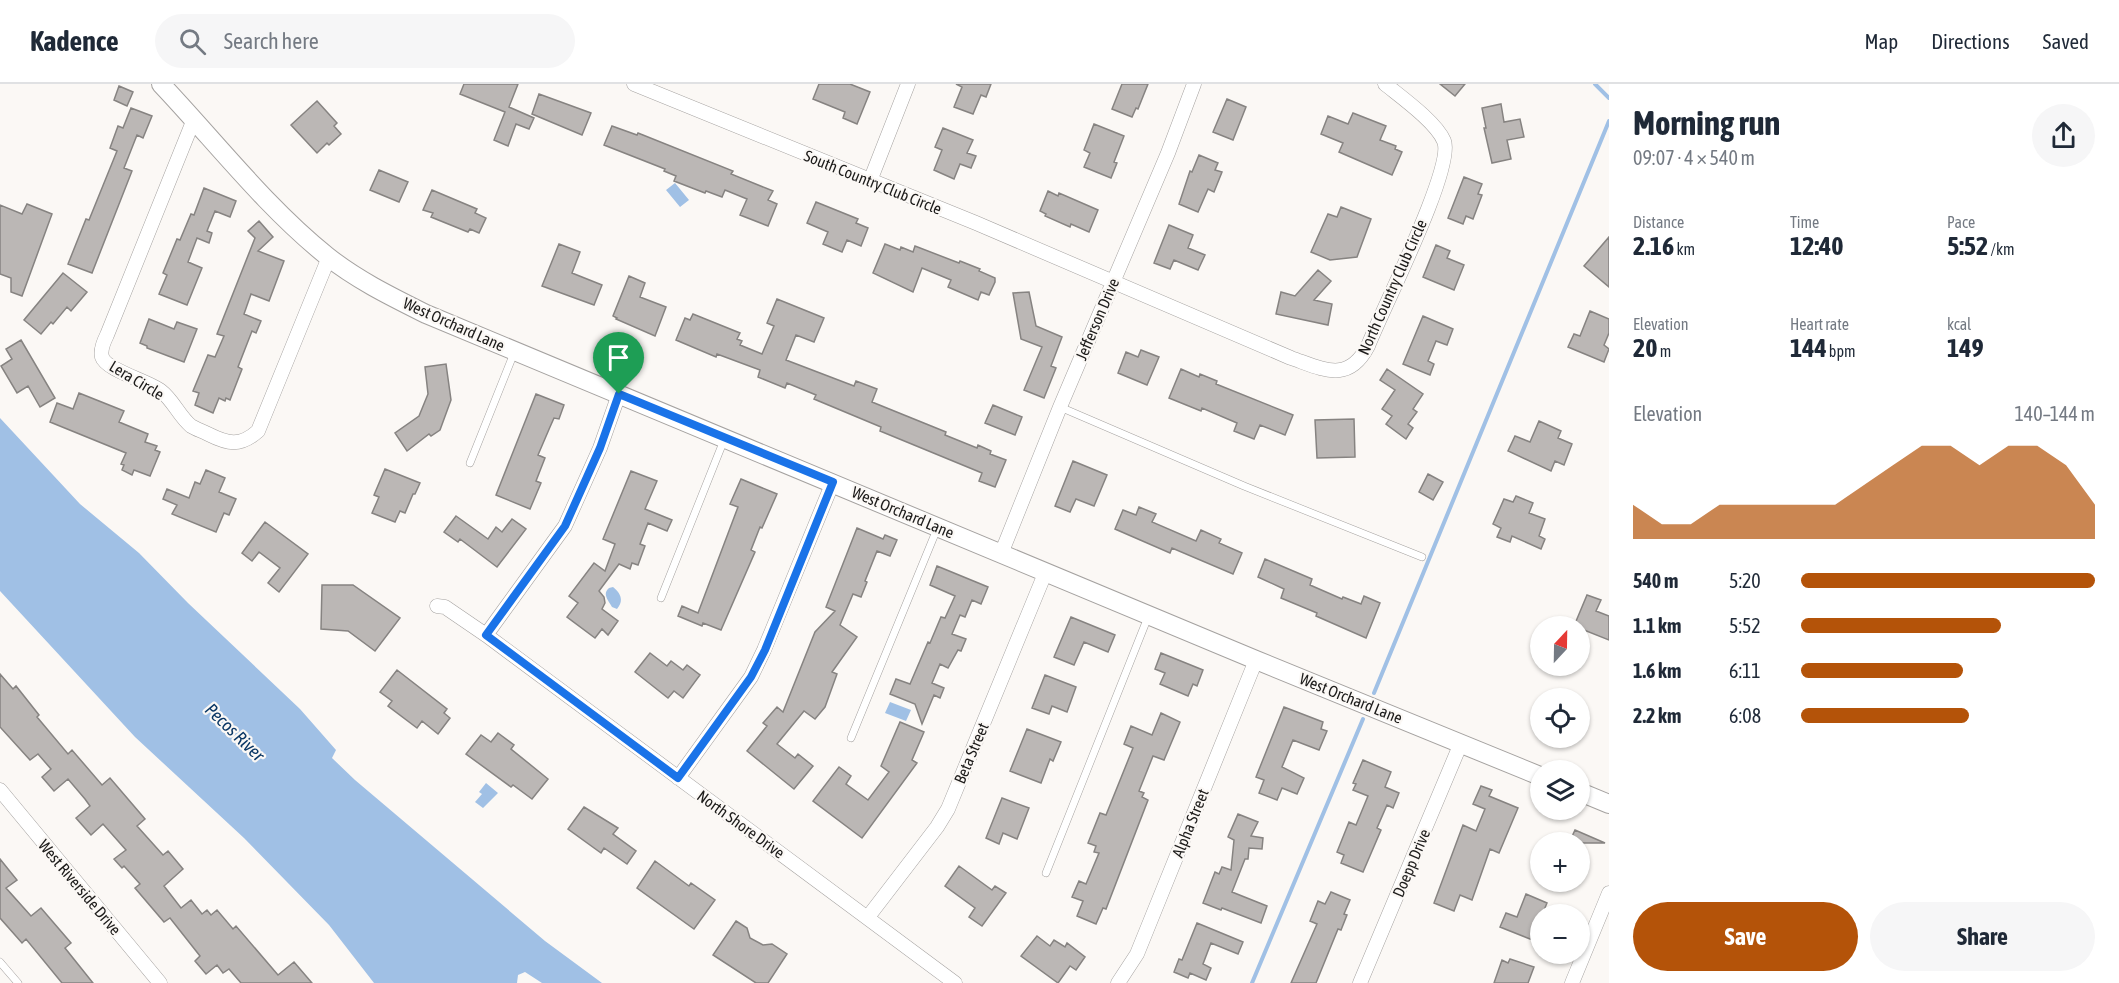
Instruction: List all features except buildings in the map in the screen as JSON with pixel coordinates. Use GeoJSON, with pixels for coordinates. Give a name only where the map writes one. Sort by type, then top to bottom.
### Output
{"type":"FeatureCollection","features":[{"type":"Feature","properties":{"kind":"street","name":"West Orchard Lane"},"geometry":{"type":"LineString","coordinates":[[161,84],[283,216],[328,257],[359,278],[426,314],[1530,772]]}},
{"type":"Feature","properties":{"kind":"street","name":"South Country Club Circle"},"geometry":{"type":"LineString","coordinates":[[634,84],[976,223],[1112,282]]}},
{"type":"Feature","properties":{"kind":"street"},"geometry":{"type":"LineString","coordinates":[[870,181],[908,84]]}},
{"type":"Feature","properties":{"kind":"street","name":"Jefferson Drive"},"geometry":{"type":"LineString","coordinates":[[1001,554],[1112,282],[1168,153],[1194,84]]}},
{"type":"Feature","properties":{"kind":"street","name":"North Country Club Circle"},"geometry":{"type":"LineString","coordinates":[[1112,282],[1317,367],[1342,370],[1358,362],[1368,346],[1433,196],[1445,155],[1445,146],[1438,133],[1385,84]]}},
{"type":"Feature","properties":{"kind":"street","name":"Lera Circle"},"geometry":{"type":"LineString","coordinates":[[194,119],[104,341],[102,357],[108,366],[146,382],[162,392],[191,426],[221,440],[234,443],[250,438],[258,431],[328,257]]}},
{"type":"Feature","properties":{"kind":"street"},"geometry":{"type":"LineString","coordinates":[[486,635],[565,526],[600,448],[619,394]]}},
{"type":"Feature","properties":{"kind":"street"},"geometry":{"type":"LineString","coordinates":[[678,778],[751,677],[765,650],[833,482]]}},
{"type":"Feature","properties":{"kind":"street","name":"Beta Street"},"geometry":{"type":"LineString","coordinates":[[868,917],[937,827],[948,809],[1046,572]]}},
{"type":"Feature","properties":{"kind":"street","name":"North Shore Drive"},"geometry":{"type":"LineString","coordinates":[[436,606],[445,607],[486,635],[955,983]]}},
{"type":"Feature","properties":{"kind":"street","name":"Alpha Street"},"geometry":{"type":"LineString","coordinates":[[1118,983],[1137,954],[1256,660]]}},
{"type":"Feature","properties":{"kind":"street","name":"Doepp Drive"},"geometry":{"type":"LineString","coordinates":[[1360,983],[1461,742]]}},
{"type":"Feature","properties":{"kind":"street","name":"West Riverside Drive"},"geometry":{"type":"LineString","coordinates":[[0,790],[160,983]]}},
{"type":"Feature","properties":{"kind":"street"},"geometry":{"type":"LineString","coordinates":[[1590,796],[1609,804]]}},
{"type":"Feature","properties":{"kind":"street"},"geometry":{"type":"LineString","coordinates":[[1572,983],[1609,893]]}},
{"type":"Feature","properties":{"kind":"lane"},"geometry":{"type":"LineString","coordinates":[[470,463],[514,351]]}},
{"type":"Feature","properties":{"kind":"lane"},"geometry":{"type":"LineString","coordinates":[[1060,407],[1244,486],[1422,557]]}},
{"type":"Feature","properties":{"kind":"lane"},"geometry":{"type":"LineString","coordinates":[[661,598],[724,438]]}},
{"type":"Feature","properties":{"kind":"lane"},"geometry":{"type":"LineString","coordinates":[[851,738],[938,526]]}},
{"type":"Feature","properties":{"kind":"lane"},"geometry":{"type":"LineString","coordinates":[[1046,873],[1149,615]]}},
{"type":"Feature","properties":{"kind":"lane"},"geometry":{"type":"LineString","coordinates":[[0,962],[18,983]]}},
{"type":"Feature","properties":{"kind":"water"},"geometry":{"type":"Polygon","coordinates":[[[675,183],[689,200],[680,207],[666,190],[675,183]]]}},
{"type":"Feature","properties":{"kind":"water","name":"Pecos River"},"geometry":{"type":"Polygon","coordinates":[[[0,418],[80,504],[139,553],[188,603],[300,709],[336,750],[332,758],[355,780],[545,941],[602,983],[542,983],[525,972],[518,975],[517,983],[374,983],[329,925],[244,838],[135,737],[0,591],[0,418]]]}},
{"type":"Feature","properties":{"kind":"water"},"geometry":{"type":"Polygon","coordinates":[[[613,587],[621,597],[617,609],[612,607],[606,595],[607,590],[613,587]]]}},
{"type":"Feature","properties":{"kind":"water"},"geometry":{"type":"Polygon","coordinates":[[[890,702],[911,710],[906,721],[885,713],[890,702]]]}},
{"type":"Feature","properties":{"kind":"water"},"geometry":{"type":"Polygon","coordinates":[[[486,783],[498,793],[483,808],[475,802],[482,794],[479,792],[486,783]]]}},
{"type":"Feature","properties":{"kind":"waterway"},"geometry":{"type":"LineString","coordinates":[[1595,84],[1609,98]]}},
{"type":"Feature","properties":{"kind":"waterway"},"geometry":{"type":"LineString","coordinates":[[1374,693],[1609,121]]}},
{"type":"Feature","properties":{"kind":"waterway"},"geometry":{"type":"LineString","coordinates":[[1252,983],[1363,719]]}},
{"type":"Feature","properties":{"kind":"route"},"geometry":{"type":"LineString","coordinates":[[619,394],[833,482],[765,650],[751,677],[678,778],[486,635],[565,526],[600,448],[619,394]]}}]}
